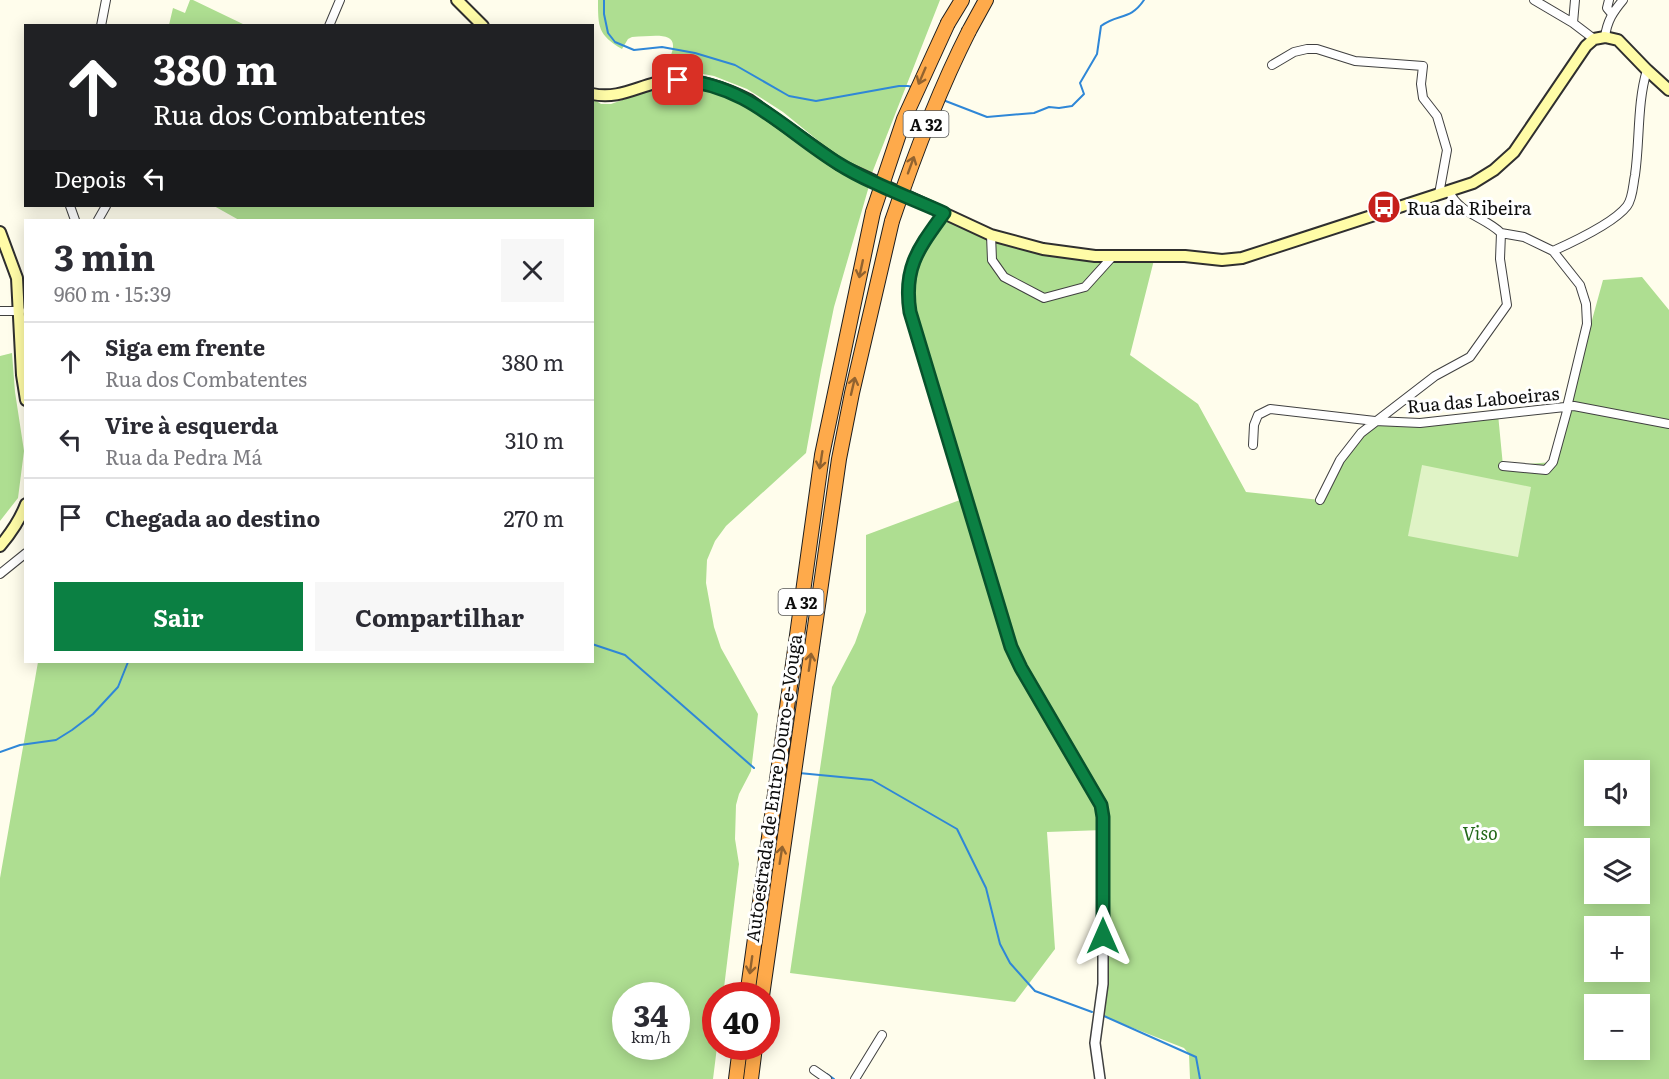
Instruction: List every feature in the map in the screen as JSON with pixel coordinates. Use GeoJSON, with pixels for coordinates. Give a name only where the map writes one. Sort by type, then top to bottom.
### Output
{"type":"FeatureCollection","features":[{"type":"Feature","properties":{"kind":"highway","name":"Autoestrada de Entre Douro-e-Vouga"},"geometry":{"type":"LineString","coordinates":[[749,982],[822,455],[873,212],[904,119],[927,64],[962,0]]}},
{"type":"Feature","properties":{"kind":"highway","name":"Autoestrada de Entre Douro-e-Vouga"},"geometry":{"type":"LineString","coordinates":[[764,982],[839,459],[891,220],[927,121],[947,74],[986,0]]}},
{"type":"Feature","properties":{"kind":"highway"},"geometry":{"type":"LineString","coordinates":[[736,1079],[738,1060]]}},
{"type":"Feature","properties":{"kind":"highway"},"geometry":{"type":"LineString","coordinates":[[751,1079],[753,1060]]}},
{"type":"Feature","properties":{"kind":"main road"},"geometry":{"type":"LineString","coordinates":[[458,0],[481,24]]}},
{"type":"Feature","properties":{"kind":"main road"},"geometry":{"type":"LineString","coordinates":[[594,94],[619,96],[655,83],[678,80],[722,88],[767,112],[840,165],[991,235],[1043,249],[1095,256],[1185,255],[1222,260],[1242,258],[1480,179],[1514,152],[1586,46],[1599,38],[1618,40],[1669,90]]}},
{"type":"Feature","properties":{"kind":"main road"},"geometry":{"type":"LineString","coordinates":[[0,232],[17,278],[21,375],[24,390]]}},
{"type":"Feature","properties":{"kind":"main road"},"geometry":{"type":"LineString","coordinates":[[0,546],[10,534],[24,508]]}},
{"type":"Feature","properties":{"kind":"street"},"geometry":{"type":"LineString","coordinates":[[101,24],[106,0]]}},
{"type":"Feature","properties":{"kind":"street"},"geometry":{"type":"LineString","coordinates":[[330,24],[340,0]]}},
{"type":"Feature","properties":{"kind":"street"},"geometry":{"type":"LineString","coordinates":[[1534,0],[1599,38],[1612,14],[1623,0]]}},
{"type":"Feature","properties":{"kind":"street"},"geometry":{"type":"LineString","coordinates":[[1573,23],[1575,0]]}},
{"type":"Feature","properties":{"kind":"street"},"geometry":{"type":"LineString","coordinates":[[1609,0],[1607,8],[1612,14]]}},
{"type":"Feature","properties":{"kind":"street"},"geometry":{"type":"LineString","coordinates":[[1272,66],[1294,52],[1307,48],[1355,61],[1423,66],[1421,84],[1423,98],[1437,116],[1447,150],[1444,192],[1469,213],[1493,225],[1501,233],[1524,237],[1552,251],[1580,285],[1586,304],[1587,324],[1553,462],[1546,470],[1503,466]]}},
{"type":"Feature","properties":{"kind":"street"},"geometry":{"type":"LineString","coordinates":[[1552,251],[1579,239],[1614,217],[1628,205],[1639,147],[1643,84],[1647,70]]}},
{"type":"Feature","properties":{"kind":"street"},"geometry":{"type":"LineString","coordinates":[[944,213],[923,243],[911,267],[907,290],[910,312],[1011,647],[1101,805],[1103,817],[1103,984],[1095,1043],[1100,1079]]}},
{"type":"Feature","properties":{"kind":"street"},"geometry":{"type":"LineString","coordinates":[[1320,500],[1340,460],[1361,433],[1435,376],[1470,357],[1507,305],[1500,259],[1501,233]]}},
{"type":"Feature","properties":{"kind":"street"},"geometry":{"type":"LineString","coordinates":[[991,235],[992,260],[1004,277],[1044,298],[1085,287],[1113,256]]}},
{"type":"Feature","properties":{"kind":"street"},"geometry":{"type":"LineString","coordinates":[[0,311],[20,311]]}},
{"type":"Feature","properties":{"kind":"street","name":"Rua das Laboeiras"},"geometry":{"type":"LineString","coordinates":[[1253,445],[1254,425],[1258,416],[1269,409],[1375,421],[1420,423],[1567,407],[1617,413],[1669,424]]}},
{"type":"Feature","properties":{"kind":"street"},"geometry":{"type":"LineString","coordinates":[[0,574],[24,555]]}},
{"type":"Feature","properties":{"kind":"street"},"geometry":{"type":"LineString","coordinates":[[855,1079],[882,1035]]}},
{"type":"Feature","properties":{"kind":"street"},"geometry":{"type":"LineString","coordinates":[[814,1070],[827,1079]]}},
{"type":"Feature","properties":{"kind":"green space"},"geometry":{"type":"Polygon","coordinates":[[[190,0],[193,0],[243,24],[169,24],[173,8],[185,13],[190,0]]]}},
{"type":"Feature","properties":{"kind":"green space"},"geometry":{"type":"Polygon","coordinates":[[[598,0],[940,0],[872,173],[837,156],[783,112],[747,89],[714,76],[665,67],[673,46],[672,41],[667,37],[632,37],[622,49],[614,44],[604,34],[599,24],[598,0]]]}},
{"type":"Feature","properties":{"kind":"green space"},"geometry":{"type":"Polygon","coordinates":[[[673,87],[706,90],[738,102],[796,138],[838,171],[869,186],[834,307],[806,453],[726,526],[715,541],[707,560],[706,583],[714,627],[721,648],[758,714],[751,771],[736,805],[735,839],[739,864],[725,982],[702,982],[702,1060],[715,1060],[713,1079],[0,1079],[0,878],[38,663],[594,663],[594,219],[237,219],[216,207],[594,207],[594,100],[601,104],[611,104],[654,89],[673,87]]]}},
{"type":"Feature","properties":{"kind":"green space","name":"Viso"},"geometry":{"type":"Polygon","coordinates":[[[944,213],[1043,249],[1155,256],[1130,355],[1198,404],[1246,492],[1320,500],[1340,460],[1375,421],[1420,423],[1498,414],[1503,466],[1553,462],[1603,280],[1642,277],[1669,310],[1669,1079],[1190,1079],[1189,1054],[1184,1048],[1100,1015],[1103,830],[1047,832],[1055,949],[1015,1002],[790,973],[832,687],[855,643],[866,612],[866,535],[968,497],[910,312],[911,267],[944,213]]]}},
{"type":"Feature","properties":{"kind":"green space"},"geometry":{"type":"Polygon","coordinates":[[[12,353],[24,451],[18,498],[0,521],[0,356],[12,353]]]}},
{"type":"Feature","properties":{"kind":"green space"},"geometry":{"type":"Polygon","coordinates":[[[1422,465],[1531,487],[1518,557],[1408,536],[1422,465]]]}},
{"type":"Feature","properties":{"kind":"waterway"},"geometry":{"type":"LineString","coordinates":[[604,0],[608,33],[615,42],[634,50],[662,47],[695,53],[735,65],[789,96],[816,101],[899,86],[913,87]]}},
{"type":"Feature","properties":{"kind":"waterway"},"geometry":{"type":"LineString","coordinates":[[943,100],[987,117],[1034,113],[1049,107],[1072,106],[1084,94],[1080,83],[1097,54],[1101,26],[1134,11],[1144,0]]}},
{"type":"Feature","properties":{"kind":"waterway"},"geometry":{"type":"LineString","coordinates":[[594,645],[625,655],[754,768]]}},
{"type":"Feature","properties":{"kind":"waterway"},"geometry":{"type":"LineString","coordinates":[[0,752],[20,745],[56,740],[72,730],[93,714],[118,687],[128,663]]}},
{"type":"Feature","properties":{"kind":"waterway"},"geometry":{"type":"LineString","coordinates":[[799,773],[872,780],[957,829],[986,888],[1000,944],[1010,963],[1035,991],[1092,1012]]}},
{"type":"Feature","properties":{"kind":"waterway"},"geometry":{"type":"LineString","coordinates":[[1104,1016],[1196,1057],[1200,1079]]}},
{"type":"Feature","properties":{"kind":"waterway"},"geometry":{"type":"LineString","coordinates":[[827,1074],[834,1079]]}},
{"type":"Feature","properties":{"kind":"place","name":"Rua da Ribeira"},"geometry":{"type":"Point","coordinates":[1384,207]}},
{"type":"Feature","properties":{"kind":"route"},"geometry":{"type":"LineString","coordinates":[[678,80],[710,84],[749,100],[840,165],[944,213],[923,243],[911,267],[907,290],[910,312],[1011,647],[1101,805],[1103,817],[1103,936]]}}]}
